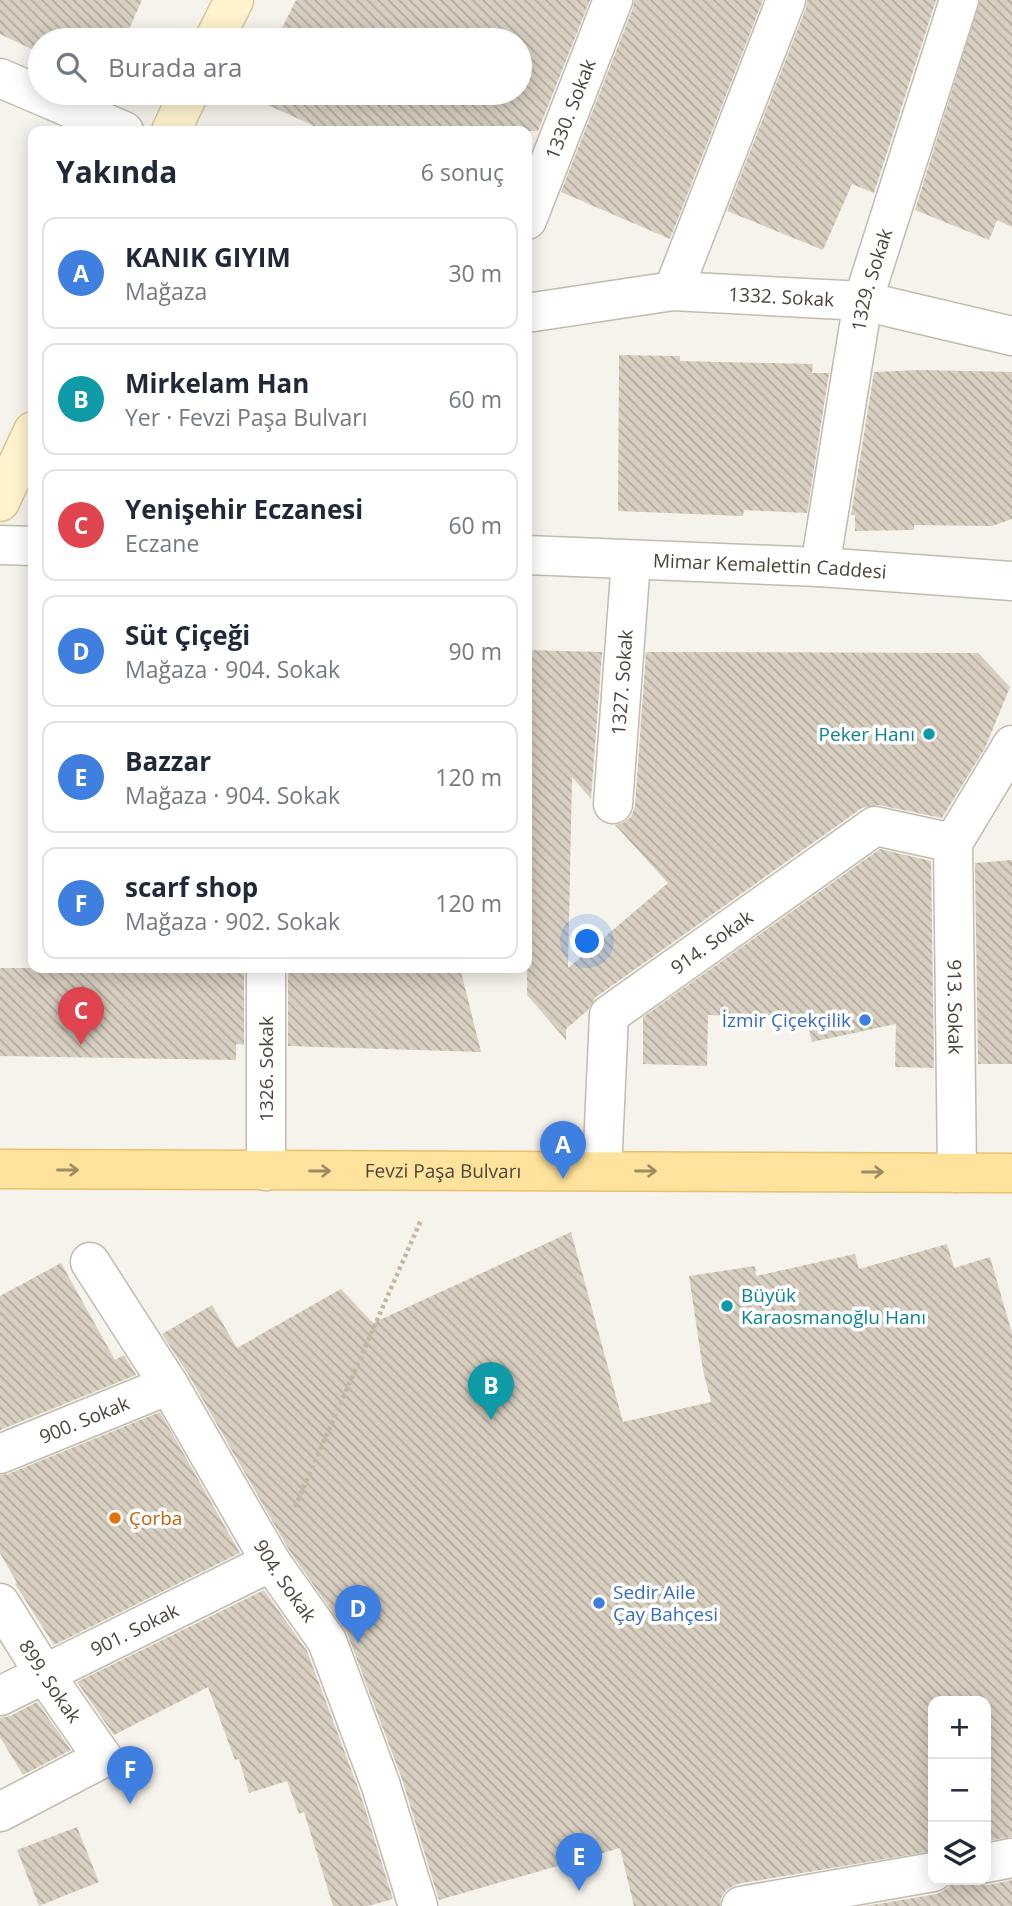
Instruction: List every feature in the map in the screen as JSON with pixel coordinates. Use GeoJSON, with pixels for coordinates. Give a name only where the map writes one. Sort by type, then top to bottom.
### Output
{"type":"FeatureCollection","features":[{"type":"Feature","properties":{"kind":"main road","name":"Fevzi Paşa Bulvarı"},"geometry":{"type":"LineString","coordinates":[[0,1169],[1012,1173]]}},
{"type":"Feature","properties":{"kind":"street"},"geometry":{"type":"LineString","coordinates":[[220,28],[234,0]]}},
{"type":"Feature","properties":{"kind":"street","name":"1330. Sokak"},"geometry":{"type":"LineString","coordinates":[[532,207],[613,0]]}},
{"type":"Feature","properties":{"kind":"street"},"geometry":{"type":"LineString","coordinates":[[673,291],[786,0]]}},
{"type":"Feature","properties":{"kind":"street","name":"1329. Sokak"},"geometry":{"type":"LineString","coordinates":[[820,567],[863,301],[959,0]]}},
{"type":"Feature","properties":{"kind":"street"},"geometry":{"type":"LineString","coordinates":[[0,78],[28,90]]}},
{"type":"Feature","properties":{"kind":"street"},"geometry":{"type":"LineString","coordinates":[[63,105],[112,126]]}},
{"type":"Feature","properties":{"kind":"street"},"geometry":{"type":"LineString","coordinates":[[173,126],[183,105]]}},
{"type":"Feature","properties":{"kind":"street","name":"1332. Sokak"},"geometry":{"type":"LineString","coordinates":[[532,312],[673,291],[863,301],[1012,336]]}},
{"type":"Feature","properties":{"kind":"street"},"geometry":{"type":"LineString","coordinates":[[0,502],[28,442]]}},
{"type":"Feature","properties":{"kind":"street"},"geometry":{"type":"LineString","coordinates":[[0,545],[28,546]]}},
{"type":"Feature","properties":{"kind":"street","name":"Mimar Kemalettin Caddesi"},"geometry":{"type":"LineString","coordinates":[[532,555],[820,567],[1012,581]]}},
{"type":"Feature","properties":{"kind":"street","name":"1327. Sokak"},"geometry":{"type":"LineString","coordinates":[[613,804],[631,560]]}},
{"type":"Feature","properties":{"kind":"street"},"geometry":{"type":"LineString","coordinates":[[953,843],[1012,745]]}},
{"type":"Feature","properties":{"kind":"street","name":"914. Sokak"},"geometry":{"type":"LineString","coordinates":[[602,1171],[609,1015],[875,826],[953,843]]}},
{"type":"Feature","properties":{"kind":"street","name":"913. Sokak"},"geometry":{"type":"LineString","coordinates":[[953,843],[957,1173]]}},
{"type":"Feature","properties":{"kind":"street","name":"1326. Sokak"},"geometry":{"type":"LineString","coordinates":[[266,973],[266,1171]]}},
{"type":"Feature","properties":{"kind":"street","name":"904. Sokak"},"geometry":{"type":"LineString","coordinates":[[90,1262],[169,1385],[271,1562],[327,1641],[380,1786],[418,1906]]}},
{"type":"Feature","properties":{"kind":"street","name":"900. Sokak"},"geometry":{"type":"LineString","coordinates":[[0,1454],[169,1385]]}},
{"type":"Feature","properties":{"kind":"street","name":"901. Sokak"},"geometry":{"type":"LineString","coordinates":[[0,1696],[271,1562]]}},
{"type":"Feature","properties":{"kind":"street","name":"899. Sokak"},"geometry":{"type":"LineString","coordinates":[[0,1603],[45,1675],[103,1758],[0,1812]]}},
{"type":"Feature","properties":{"kind":"street"},"geometry":{"type":"LineString","coordinates":[[991,1862],[1012,1858]]}},
{"type":"Feature","properties":{"kind":"street"},"geometry":{"type":"LineString","coordinates":[[741,1906],[928,1873]]}},
{"type":"Feature","properties":{"kind":"path"},"geometry":{"type":"LineString","coordinates":[[271,1562],[442,1171]]}},
{"type":"Feature","properties":{"kind":"building"},"geometry":{"type":"Polygon","coordinates":[[[0,0],[142,0],[129,28],[28,28],[28,47],[0,34],[0,0]]]}},
{"type":"Feature","properties":{"kind":"building"},"geometry":{"type":"Polygon","coordinates":[[[296,0],[590,0],[538,131],[532,131],[532,126],[314,126],[268,105],[532,105],[532,28],[282,28],[296,0]]]}},
{"type":"Feature","properties":{"kind":"building"},"geometry":{"type":"Polygon","coordinates":[[[634,0],[763,0],[670,239],[561,192],[634,0]]]}},
{"type":"Feature","properties":{"kind":"building"},"geometry":{"type":"Polygon","coordinates":[[[807,0],[936,0],[874,193],[852,184],[823,250],[727,211],[807,0]]]}},
{"type":"Feature","properties":{"kind":"building"},"geometry":{"type":"Polygon","coordinates":[[[980,0],[1012,0],[1012,227],[997,220],[989,240],[915,210],[980,0]]]}},
{"type":"Feature","properties":{"kind":"building"},"geometry":{"type":"Polygon","coordinates":[[[619,355],[680,356],[680,361],[813,364],[812,373],[829,373],[807,513],[744,510],[743,516],[618,511],[619,355]]]}},
{"type":"Feature","properties":{"kind":"building"},"geometry":{"type":"Polygon","coordinates":[[[874,372],[1012,372],[1012,519],[992,526],[914,525],[914,530],[855,531],[855,515],[851,515],[874,372]]]}},
{"type":"Feature","properties":{"kind":"building"},"geometry":{"type":"Polygon","coordinates":[[[532,650],[602,652],[591,799],[572,777],[568,968],[668,883],[615,825],[631,817],[635,806],[646,652],[978,653],[1010,687],[985,748],[942,818],[879,805],[862,808],[596,997],[588,1010],[566,1029],[566,1040],[527,995],[527,973],[532,973],[532,650]]]}},
{"type":"Feature","properties":{"kind":"building"},"geometry":{"type":"Polygon","coordinates":[[[880,849],[931,861],[934,1068],[895,1067],[896,1024],[812,1042],[806,1018],[708,1015],[707,1066],[643,1064],[643,1017],[880,849]]]}},
{"type":"Feature","properties":{"kind":"building"},"geometry":{"type":"Polygon","coordinates":[[[1012,860],[1012,1064],[978,1064],[975,863],[1012,860]]]}},
{"type":"Feature","properties":{"kind":"building"},"geometry":{"type":"Polygon","coordinates":[[[0,968],[28,968],[28,973],[244,973],[244,1045],[236,1044],[236,1060],[0,1056],[0,968]]]}},
{"type":"Feature","properties":{"kind":"building"},"geometry":{"type":"Polygon","coordinates":[[[288,973],[461,973],[481,1052],[288,1046],[288,973]]]}},
{"type":"Feature","properties":{"kind":"building"},"geometry":{"type":"Polygon","coordinates":[[[571,1232],[623,1422],[711,1402],[703,1370],[689,1276],[755,1266],[756,1276],[855,1254],[859,1269],[947,1244],[954,1268],[990,1257],[1012,1333],[1012,1837],[991,1840],[991,1696],[928,1696],[928,1852],[737,1884],[726,1890],[720,1906],[634,1906],[620,1848],[439,1900],[402,1779],[347,1633],[289,1550],[188,1374],[162,1334],[212,1305],[237,1348],[341,1289],[373,1323],[571,1232]]]}},
{"type":"Feature","properties":{"kind":"building"},"geometry":{"type":"Polygon","coordinates":[[[61,1263],[115,1360],[124,1355],[136,1375],[0,1430],[0,1296],[61,1263]]]}},
{"type":"Feature","properties":{"kind":"building"},"geometry":{"type":"Polygon","coordinates":[[[160,1412],[240,1553],[54,1645],[15,1584],[17,1583],[0,1553],[0,1475],[160,1412]]]}},
{"type":"Feature","properties":{"kind":"building"},"geometry":{"type":"Polygon","coordinates":[[[264,1590],[307,1651],[360,1793],[393,1899],[368,1906],[333,1906],[304,1812],[299,1814],[287,1781],[249,1793],[239,1759],[235,1760],[208,1687],[114,1735],[77,1682],[264,1590]]]}},
{"type":"Feature","properties":{"kind":"building"},"geometry":{"type":"Polygon","coordinates":[[[37,1702],[71,1750],[23,1775],[0,1737],[0,1718],[10,1716],[37,1702]]]}},
{"type":"Feature","properties":{"kind":"building"},"geometry":{"type":"Polygon","coordinates":[[[77,1827],[99,1882],[39,1906],[17,1850],[77,1827]]]}},
{"type":"Feature","properties":{"kind":"building"},"geometry":{"type":"Polygon","coordinates":[[[1012,1880],[1012,1906],[866,1906],[937,1894],[950,1885],[991,1885],[1012,1880]]]}},
{"type":"Feature","properties":{"kind":"place","name":"Peker Hanı"},"geometry":{"type":"Point","coordinates":[929,734]}},
{"type":"Feature","properties":{"kind":"place","name":"İzmir Çiçekçilik"},"geometry":{"type":"Point","coordinates":[865,1020]}},
{"type":"Feature","properties":{"kind":"place","name":"Yenişehir Eczanesi"},"geometry":{"type":"Point","coordinates":[81,1045]}},
{"type":"Feature","properties":{"kind":"place","name":"KANIK GIYIM"},"geometry":{"type":"Point","coordinates":[563,1179]}},
{"type":"Feature","properties":{"kind":"place","name":"Büyük Karaosmanoğlu Hanı"},"geometry":{"type":"Point","coordinates":[727,1306]}},
{"type":"Feature","properties":{"kind":"place","name":"Mirkelam Han"},"geometry":{"type":"Point","coordinates":[491,1420]}},
{"type":"Feature","properties":{"kind":"place","name":"Çorba"},"geometry":{"type":"Point","coordinates":[115,1518]}},
{"type":"Feature","properties":{"kind":"place","name":"Sedir Aile Çay Bahçesi"},"geometry":{"type":"Point","coordinates":[599,1603]}},
{"type":"Feature","properties":{"kind":"place","name":"Süt Çiçeği"},"geometry":{"type":"Point","coordinates":[358,1643]}},
{"type":"Feature","properties":{"kind":"place","name":"scarf shop"},"geometry":{"type":"Point","coordinates":[130,1804]}},
{"type":"Feature","properties":{"kind":"place","name":"Bazzar"},"geometry":{"type":"Point","coordinates":[579,1891]}}]}
